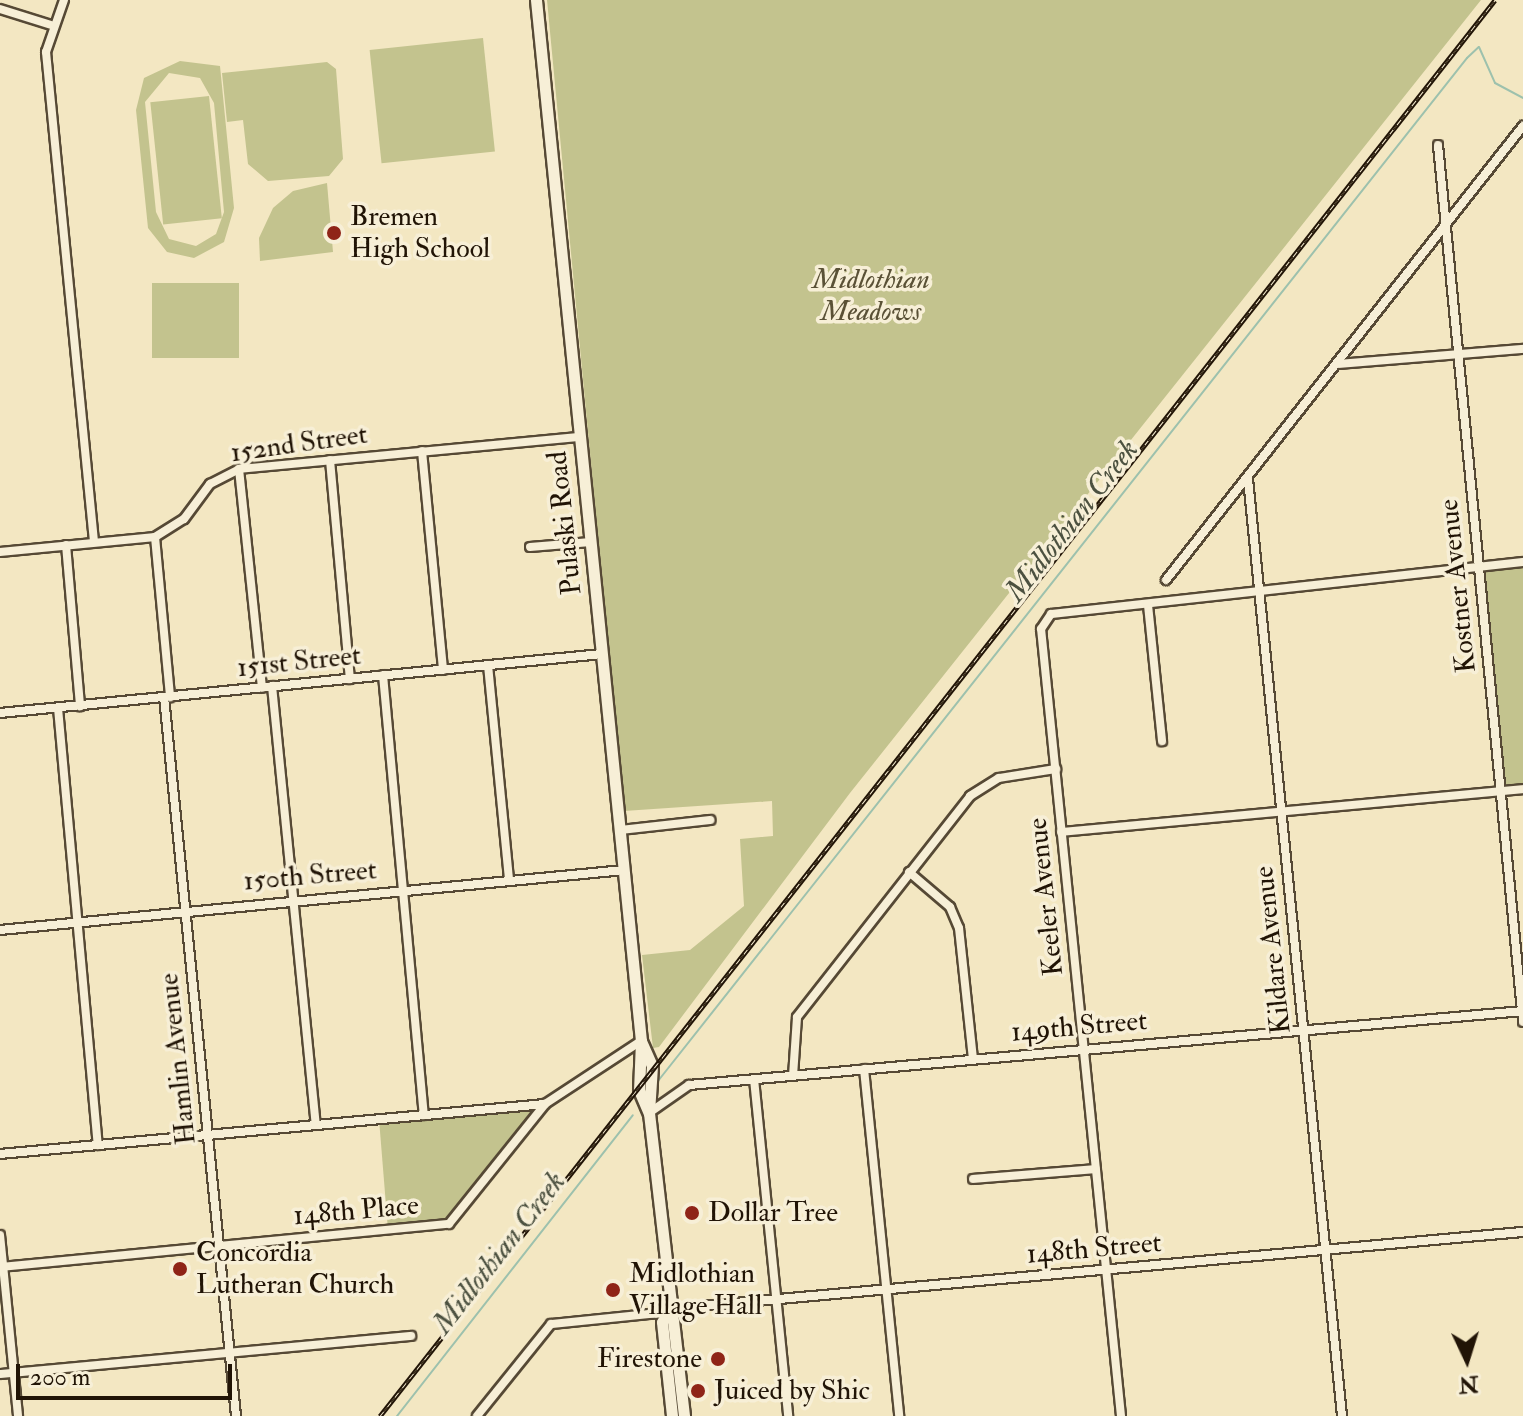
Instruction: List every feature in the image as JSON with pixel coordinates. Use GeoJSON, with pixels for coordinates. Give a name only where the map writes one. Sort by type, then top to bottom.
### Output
{"type":"FeatureCollection","features":[{"type":"Feature","properties":{"kind":"main road","name":"Pulaski Road"},"geometry":{"type":"LineString","coordinates":[[536,0],[641,1041],[638,1074],[649,1113],[669,1311],[684,1416]]}},
{"type":"Feature","properties":{"kind":"main road","name":"Pulaski Road"},"geometry":{"type":"LineString","coordinates":[[669,1311],[662,1322],[672,1416]]}},
{"type":"Feature","properties":{"kind":"street"},"geometry":{"type":"LineString","coordinates":[[64,0],[51,25],[46,52],[94,542]]}},
{"type":"Feature","properties":{"kind":"street"},"geometry":{"type":"LineString","coordinates":[[0,9],[51,25]]}},
{"type":"Feature","properties":{"kind":"street"},"geometry":{"type":"LineString","coordinates":[[1166,580],[1339,364],[1523,126]]}},
{"type":"Feature","properties":{"kind":"street","name":"Kostner Avenue"},"geometry":{"type":"LineString","coordinates":[[1438,145],[1523,1022]]}},
{"type":"Feature","properties":{"kind":"street"},"geometry":{"type":"LineString","coordinates":[[1339,364],[1523,349]]}},
{"type":"Feature","properties":{"kind":"street","name":"152nd Street"},"geometry":{"type":"LineString","coordinates":[[155,537],[184,519],[210,484],[239,469],[580,437]]}},
{"type":"Feature","properties":{"kind":"street"},"geometry":{"type":"LineString","coordinates":[[422,451],[443,670]]}},
{"type":"Feature","properties":{"kind":"street"},"geometry":{"type":"LineString","coordinates":[[330,460],[350,679]]}},
{"type":"Feature","properties":{"kind":"street"},"geometry":{"type":"LineString","coordinates":[[239,469],[262,688]]}},
{"type":"Feature","properties":{"kind":"street","name":"Kildare Avenue"},"geometry":{"type":"LineString","coordinates":[[1248,479],[1342,1416]]}},
{"type":"Feature","properties":{"kind":"street"},"geometry":{"type":"LineString","coordinates":[[0,552],[155,537]]}},
{"type":"Feature","properties":{"kind":"street","name":"Hamlin Avenue"},"geometry":{"type":"LineString","coordinates":[[155,537],[185,909],[236,1416]]}},
{"type":"Feature","properties":{"kind":"street"},"geometry":{"type":"LineString","coordinates":[[530,547],[591,542]]}},
{"type":"Feature","properties":{"kind":"street"},"geometry":{"type":"LineString","coordinates":[[66,545],[80,706]]}},
{"type":"Feature","properties":{"kind":"street"},"geometry":{"type":"LineString","coordinates":[[1162,741],[1148,605],[1258,595],[1268,588],[1523,562]]}},
{"type":"Feature","properties":{"kind":"street","name":"Keeler Avenue"},"geometry":{"type":"LineString","coordinates":[[1121,1416],[1041,629],[1051,614],[1148,605]]}},
{"type":"Feature","properties":{"kind":"street","name":"151st Street"},"geometry":{"type":"LineString","coordinates":[[0,713],[602,654]]}},
{"type":"Feature","properties":{"kind":"street"},"geometry":{"type":"LineString","coordinates":[[488,665],[509,880]]}},
{"type":"Feature","properties":{"kind":"street"},"geometry":{"type":"LineString","coordinates":[[383,675],[424,1115]]}},
{"type":"Feature","properties":{"kind":"street"},"geometry":{"type":"LineString","coordinates":[[272,686],[316,1125]]}},
{"type":"Feature","properties":{"kind":"street"},"geometry":{"type":"LineString","coordinates":[[58,708],[98,1145]]}},
{"type":"Feature","properties":{"kind":"street"},"geometry":{"type":"LineString","coordinates":[[793,1076],[790,1034],[797,1017],[909,872],[983,786],[1056,769]]}},
{"type":"Feature","properties":{"kind":"street"},"geometry":{"type":"LineString","coordinates":[[1061,832],[1523,789]]}},
{"type":"Feature","properties":{"kind":"street"},"geometry":{"type":"LineString","coordinates":[[620,830],[710,820]]}},
{"type":"Feature","properties":{"kind":"street","name":"150th Street"},"geometry":{"type":"LineString","coordinates":[[0,930],[185,909],[624,870]]}},
{"type":"Feature","properties":{"kind":"street"},"geometry":{"type":"LineString","coordinates":[[909,872],[950,907],[959,928],[973,1059]]}},
{"type":"Feature","properties":{"kind":"street","name":"149th Street"},"geometry":{"type":"LineString","coordinates":[[649,1113],[689,1085],[1522,1011]]}},
{"type":"Feature","properties":{"kind":"street","name":"148th Place"},"geometry":{"type":"LineString","coordinates":[[2,1267],[449,1224],[545,1104],[641,1041]]}},
{"type":"Feature","properties":{"kind":"street"},"geometry":{"type":"LineString","coordinates":[[864,1069],[899,1416]]}},
{"type":"Feature","properties":{"kind":"street"},"geometry":{"type":"LineString","coordinates":[[754,1079],[788,1416]]}},
{"type":"Feature","properties":{"kind":"street"},"geometry":{"type":"LineString","coordinates":[[0,1154],[545,1104]]}},
{"type":"Feature","properties":{"kind":"street"},"geometry":{"type":"LineString","coordinates":[[973,1179],[1096,1169]]}},
{"type":"Feature","properties":{"kind":"street","name":"148th Street"},"geometry":{"type":"LineString","coordinates":[[477,1416],[551,1324],[776,1300],[1523,1232]]}},
{"type":"Feature","properties":{"kind":"street"},"geometry":{"type":"LineString","coordinates":[[0,1235],[18,1416]]}},
{"type":"Feature","properties":{"kind":"street"},"geometry":{"type":"LineString","coordinates":[[0,1374],[411,1336]]}},
{"type":"Feature","properties":{"kind":"green space","name":"Midlothian Meadows"},"geometry":{"type":"Polygon","coordinates":[[[547,0],[1481,0],[850,793],[659,1047],[653,1048],[642,955],[690,950],[744,906],[740,839],[773,836],[772,801],[624,811],[547,0]]]}},
{"type":"Feature","properties":{"kind":"green space"},"geometry":{"type":"Polygon","coordinates":[[[483,38],[495,151],[382,163],[370,50],[483,38]]]}},
{"type":"Feature","properties":{"kind":"green space"},"geometry":{"type":"Polygon","coordinates":[[[180,61],[220,66],[234,208],[224,242],[194,258],[167,252],[148,228],[136,110],[144,78],[180,61]],[[169,73],[145,102],[156,212],[169,239],[196,246],[216,234],[224,212],[214,103],[200,78],[169,73]]]}},
{"type":"Feature","properties":{"kind":"green space"},"geometry":{"type":"Polygon","coordinates":[[[327,62],[336,69],[343,159],[329,176],[268,181],[248,164],[243,120],[227,122],[222,73],[327,62]]]}},
{"type":"Feature","properties":{"kind":"green space"},"geometry":{"type":"Polygon","coordinates":[[[209,96],[222,218],[163,224],[150,102],[209,96]]]}},
{"type":"Feature","properties":{"kind":"green space"},"geometry":{"type":"Polygon","coordinates":[[[327,183],[333,252],[260,261],[259,238],[273,208],[293,191],[327,183]]]}},
{"type":"Feature","properties":{"kind":"green space"},"geometry":{"type":"Polygon","coordinates":[[[152,283],[239,283],[239,358],[152,358],[152,283]]]}},
{"type":"Feature","properties":{"kind":"green space"},"geometry":{"type":"Polygon","coordinates":[[[1523,562],[1523,789],[1500,791],[1478,566],[1523,562]]]}},
{"type":"Feature","properties":{"kind":"green space"},"geometry":{"type":"Polygon","coordinates":[[[545,1104],[449,1224],[388,1230],[379,1119],[545,1104]]]}},
{"type":"Feature","properties":{"kind":"waterway","name":"Midlothian Creek"},"geometry":{"type":"LineString","coordinates":[[658,1081],[1467,58],[1479,47],[1495,83],[1523,98]]}},
{"type":"Feature","properties":{"kind":"waterway","name":"Midlothian Creek"},"geometry":{"type":"LineString","coordinates":[[397,1416],[633,1115]]}},
{"type":"Feature","properties":{"kind":"railway"},"geometry":{"type":"LineString","coordinates":[[380,1416],[1495,0]]}},
{"type":"Feature","properties":{"kind":"place","name":"Bremen High School"},"geometry":{"type":"Point","coordinates":[334,233]}},
{"type":"Feature","properties":{"kind":"place","name":"Dollar Tree"},"geometry":{"type":"Point","coordinates":[692,1213]}},
{"type":"Feature","properties":{"kind":"place","name":"Concordia Lutheran Church"},"geometry":{"type":"Point","coordinates":[180,1269]}},
{"type":"Feature","properties":{"kind":"place","name":"Midlothian Village Hall"},"geometry":{"type":"Point","coordinates":[613,1290]}},
{"type":"Feature","properties":{"kind":"place","name":"Firestone"},"geometry":{"type":"Point","coordinates":[718,1359]}},
{"type":"Feature","properties":{"kind":"place","name":"Juiced by Shic"},"geometry":{"type":"Point","coordinates":[698,1391]}}]}
